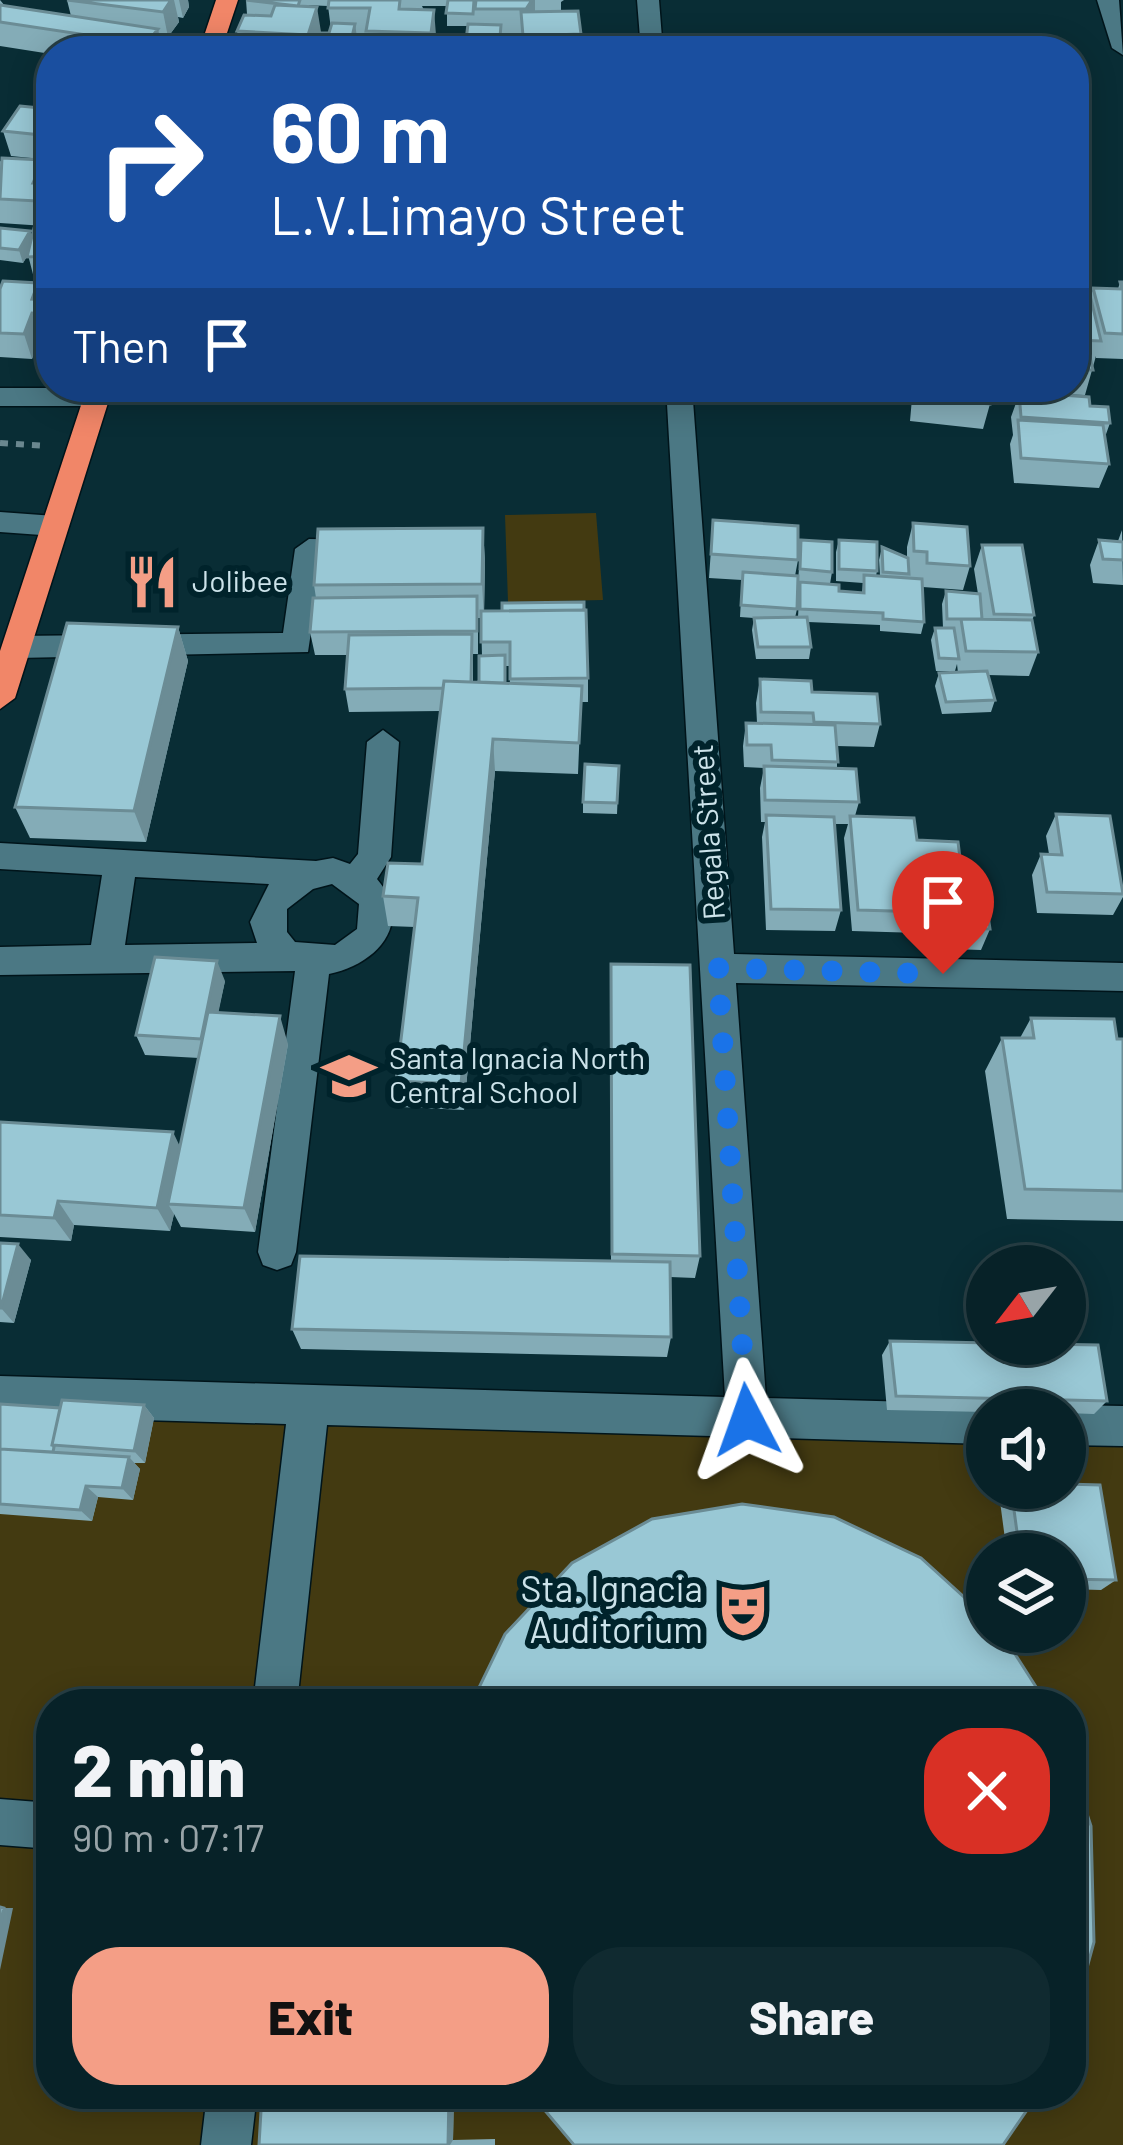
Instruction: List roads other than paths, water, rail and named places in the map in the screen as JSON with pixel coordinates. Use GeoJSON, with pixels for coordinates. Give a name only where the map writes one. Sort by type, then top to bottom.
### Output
{"type":"FeatureCollection","features":[{"type":"Feature","properties":{"kind":"highway"},"geometry":{"type":"LineString","coordinates":[[215,36],[226,0]]}},
{"type":"Feature","properties":{"kind":"highway"},"geometry":{"type":"LineString","coordinates":[[0,698],[95,402]]}},
{"type":"Feature","properties":{"kind":"street"},"geometry":{"type":"LineString","coordinates":[[648,0],[651,36]]}},
{"type":"Feature","properties":{"kind":"street"},"geometry":{"type":"LineString","coordinates":[[1108,0],[1123,48]]}},
{"type":"Feature","properties":{"kind":"street"},"geometry":{"type":"LineString","coordinates":[[0,297],[36,298]]}},
{"type":"Feature","properties":{"kind":"street"},"geometry":{"type":"LineString","coordinates":[[0,397],[36,395]]}},
{"type":"Feature","properties":{"kind":"street","name":"Regala Street"},"geometry":{"type":"LineString","coordinates":[[680,402],[747,1420]]}},
{"type":"Feature","properties":{"kind":"street"},"geometry":{"type":"LineString","coordinates":[[0,522],[55,526]]}},
{"type":"Feature","properties":{"kind":"street"},"geometry":{"type":"LineString","coordinates":[[17,647],[297,644],[309,549],[400,551]]}},
{"type":"Feature","properties":{"kind":"street"},"geometry":{"type":"LineString","coordinates":[[358,880],[374,857],[383,742]]}},
{"type":"Feature","properties":{"kind":"street"},"geometry":{"type":"LineString","coordinates":[[0,856],[332,872],[358,880],[375,897],[378,921],[366,943],[341,958],[0,961]]}},
{"type":"Feature","properties":{"kind":"street"},"geometry":{"type":"LineString","coordinates":[[106,960],[121,861]]}},
{"type":"Feature","properties":{"kind":"street"},"geometry":{"type":"LineString","coordinates":[[302,960],[275,945],[267,929],[266,911],[275,894],[311,873]]}},
{"type":"Feature","properties":{"kind":"street"},"geometry":{"type":"LineString","coordinates":[[277,1252],[302,960]]}},
{"type":"Feature","properties":{"kind":"street"},"geometry":{"type":"LineString","coordinates":[[718,968],[1123,977]]}},
{"type":"Feature","properties":{"kind":"street"},"geometry":{"type":"LineString","coordinates":[[0,1396],[966,1424]]}},
{"type":"Feature","properties":{"kind":"street"},"geometry":{"type":"LineString","coordinates":[[277,1689],[308,1408]]}},
{"type":"Feature","properties":{"kind":"street"},"geometry":{"type":"LineString","coordinates":[[1086,1425],[1123,1426]]}},
{"type":"Feature","properties":{"kind":"street"},"geometry":{"type":"LineString","coordinates":[[0,1822],[36,1825]]}},
{"type":"Feature","properties":{"kind":"street"},"geometry":{"type":"LineString","coordinates":[[226,2145],[230,2109]]}},
{"type":"Feature","properties":{"kind":"place","name":"Jolibee"},"geometry":{"type":"Point","coordinates":[152,582]}},
{"type":"Feature","properties":{"kind":"place","name":"Santa Ignacia North Central School"},"geometry":{"type":"Point","coordinates":[349,1076]}},
{"type":"Feature","properties":{"kind":"place","name":"Sta. Ignacia Auditorium"},"geometry":{"type":"Point","coordinates":[743,1610]}}]}
